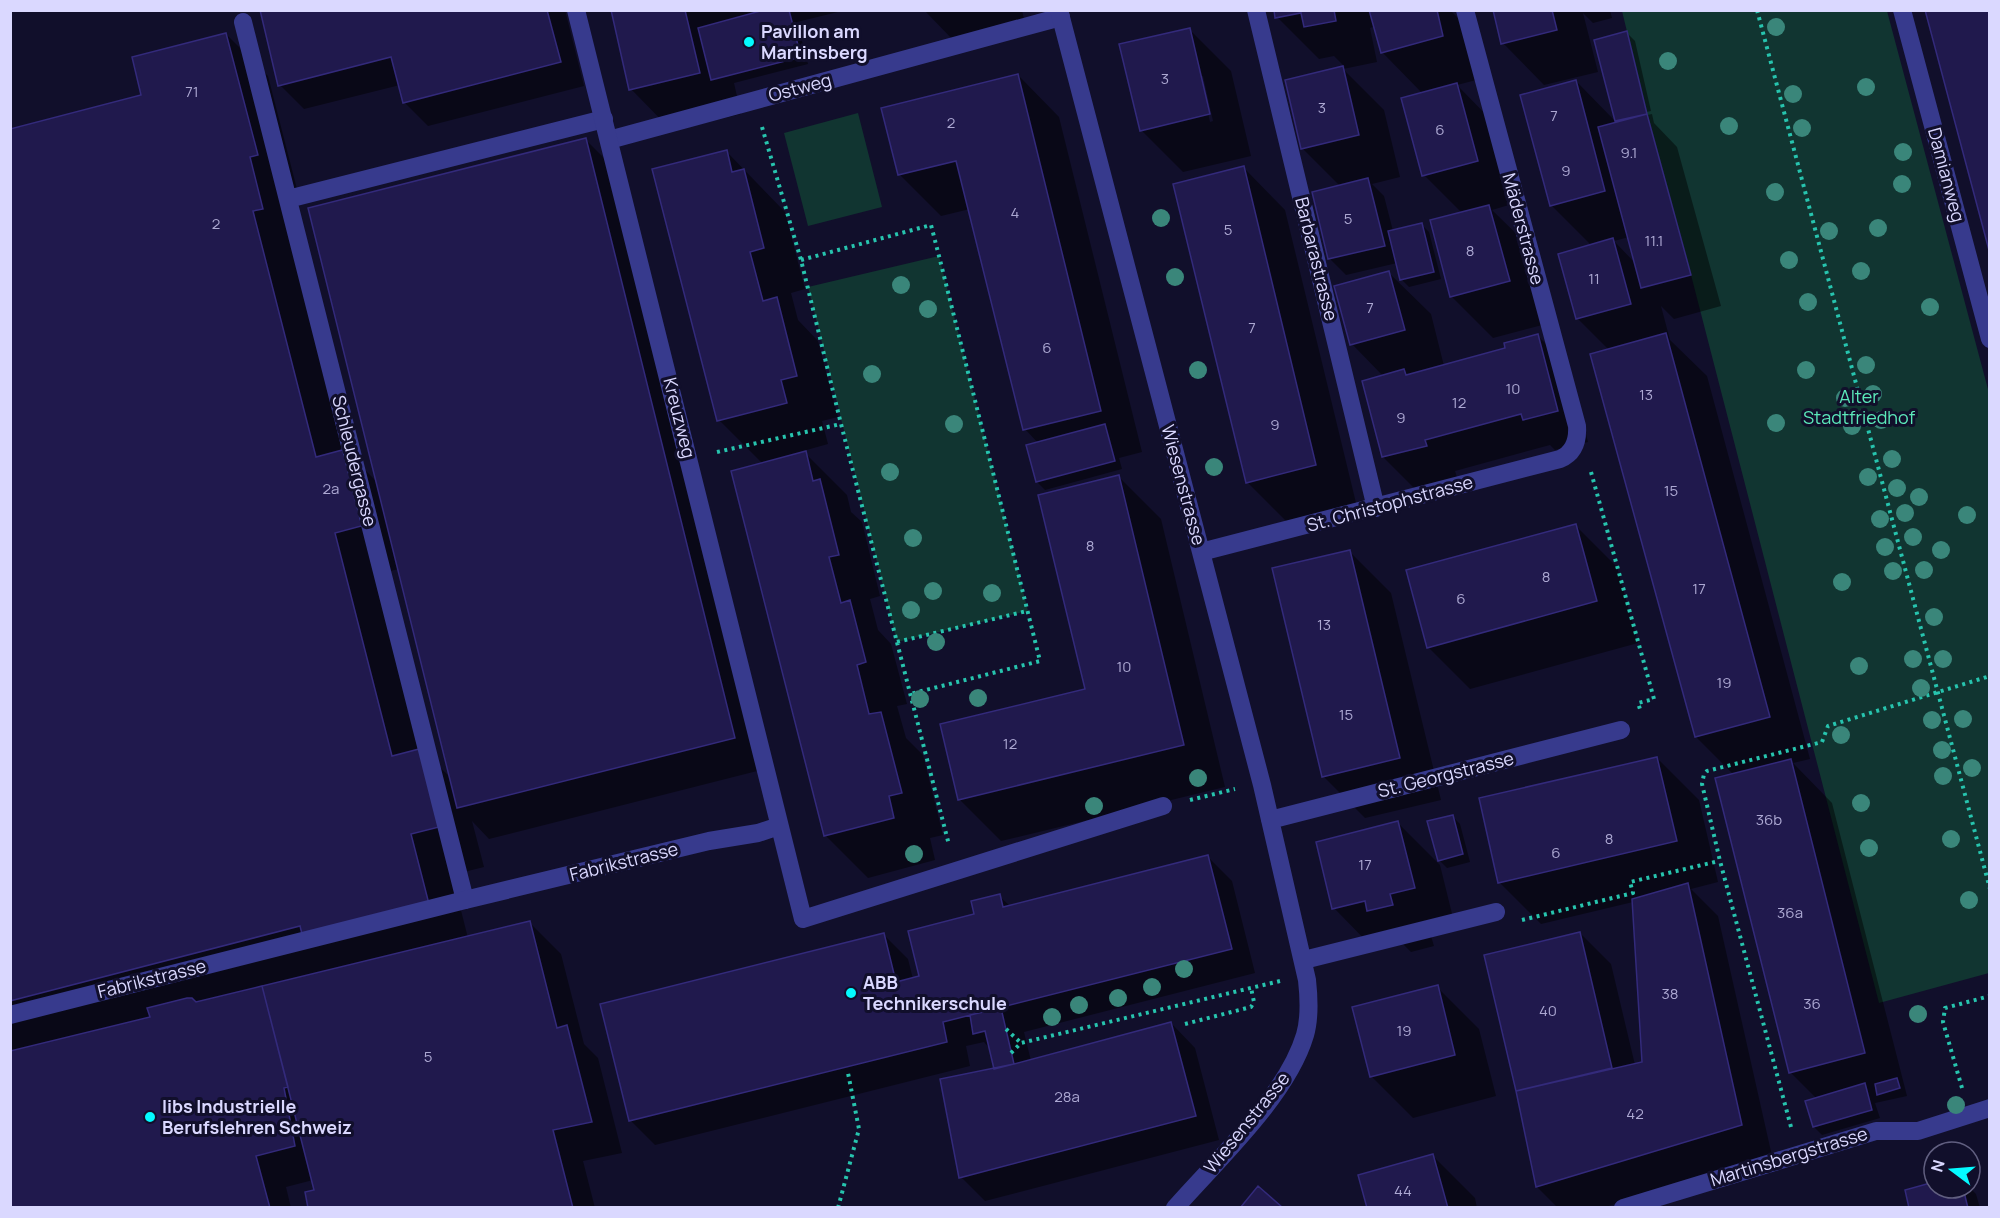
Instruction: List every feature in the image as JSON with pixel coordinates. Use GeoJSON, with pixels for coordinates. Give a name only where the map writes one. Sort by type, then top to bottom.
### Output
{"type":"FeatureCollection","features":[{"type":"Feature","properties":{"kind":"street","name":"Kreuzweg"},"geometry":{"type":"LineString","coordinates":[[576,10],[690,459],[779,826]]}},
{"type":"Feature","properties":{"kind":"street","name":"Barbarastrasse"},"geometry":{"type":"LineString","coordinates":[[1256,10],[1376,508]]}},
{"type":"Feature","properties":{"kind":"street","name":"Mäderstrasse"},"geometry":{"type":"LineString","coordinates":[[1465,10],[1577,426],[1574,447]]}},
{"type":"Feature","properties":{"kind":"street","name":"Damianweg"},"geometry":{"type":"LineString","coordinates":[[1902,10],[1989,339]]}},
{"type":"Feature","properties":{"kind":"street","name":"Ostweg"},"geometry":{"type":"LineString","coordinates":[[609,140],[1060,14]]}},
{"type":"Feature","properties":{"kind":"street","name":"Wiesenstrasse"},"geometry":{"type":"LineString","coordinates":[[1060,14],[1270,820],[1304,960],[1309,998],[1306,1034],[1290,1071],[1280,1087],[1175,1208]]}},
{"type":"Feature","properties":{"kind":"street","name":"Schleudergasse"},"geometry":{"type":"LineString","coordinates":[[243,22],[465,900]]}},
{"type":"Feature","properties":{"kind":"street"},"geometry":{"type":"LineString","coordinates":[[288,199],[604,119]]}},
{"type":"Feature","properties":{"kind":"street","name":"St. Christophstrasse"},"geometry":{"type":"LineString","coordinates":[[1201,552],[1560,459],[1567,456],[1574,447]]}},
{"type":"Feature","properties":{"kind":"street","name":"St. Georgstrasse"},"geometry":{"type":"LineString","coordinates":[[1270,820],[1621,730]]}},
{"type":"Feature","properties":{"kind":"street"},"geometry":{"type":"LineString","coordinates":[[779,826],[803,919],[1163,806]]}},
{"type":"Feature","properties":{"kind":"street","name":"Fabrikstrasse"},"geometry":{"type":"LineString","coordinates":[[10,1015],[465,900],[709,841],[758,833],[779,826]]}},
{"type":"Feature","properties":{"kind":"street"},"geometry":{"type":"LineString","coordinates":[[1304,960],[1496,912]]}},
{"type":"Feature","properties":{"kind":"street","name":"Martinsbergstrasse"},"geometry":{"type":"LineString","coordinates":[[1623,1208],[1876,1131],[1918,1131],[1989,1108]]}},
{"type":"Feature","properties":{"kind":"path"},"geometry":{"type":"LineString","coordinates":[[1757,10],[1989,889]]}},
{"type":"Feature","properties":{"kind":"path"},"geometry":{"type":"LineString","coordinates":[[755,101],[801,260],[956,872]]}},
{"type":"Feature","properties":{"kind":"path"},"geometry":{"type":"LineString","coordinates":[[801,260],[931,225],[1028,611],[1040,661],[910,694]]}},
{"type":"Feature","properties":{"kind":"path"},"geometry":{"type":"LineString","coordinates":[[690,459],[841,424]]}},
{"type":"Feature","properties":{"kind":"path"},"geometry":{"type":"LineString","coordinates":[[1574,447],[1585,451],[1653,699],[1638,703],[1641,714]]}},
{"type":"Feature","properties":{"kind":"path"},"geometry":{"type":"LineString","coordinates":[[897,642],[1028,611]]}},
{"type":"Feature","properties":{"kind":"path"},"geometry":{"type":"LineString","coordinates":[[1798,1154],[1720,861],[1702,784],[1704,774],[1707,771],[1822,742],[1828,726],[1989,676]]}},
{"type":"Feature","properties":{"kind":"path"},"geometry":{"type":"LineString","coordinates":[[1191,800],[1236,789]]}},
{"type":"Feature","properties":{"kind":"path"},"geometry":{"type":"LineString","coordinates":[[1496,912],[1500,926],[1633,893],[1630,882],[1720,861]]}},
{"type":"Feature","properties":{"kind":"path"},"geometry":{"type":"LineString","coordinates":[[1011,1053],[1021,1042],[1283,981]]}},
{"type":"Feature","properties":{"kind":"path"},"geometry":{"type":"LineString","coordinates":[[1185,1024],[1251,1007],[1254,1002],[1251,988]]}},
{"type":"Feature","properties":{"kind":"path"},"geometry":{"type":"LineString","coordinates":[[1970,1115],[1948,1043],[1943,1022],[1944,1008],[1989,996]]}},
{"type":"Feature","properties":{"kind":"path"},"geometry":{"type":"LineString","coordinates":[[1006,1029],[1021,1042]]}},
{"type":"Feature","properties":{"kind":"path"},"geometry":{"type":"LineString","coordinates":[[838,1208],[858,1129],[848,1073]]}},
{"type":"Feature","properties":{"kind":"green space","name":"Alter Stadtfriedhof"},"geometry":{"type":"Polygon","coordinates":[[[1622,11],[1887,11],[1989,393],[1989,973],[1879,1003],[1622,11]]]}},
{"type":"Feature","properties":{"kind":"green space"},"geometry":{"type":"Polygon","coordinates":[[[858,113],[882,207],[808,226],[784,133],[858,113]]]}},
{"type":"Feature","properties":{"kind":"green space"},"geometry":{"type":"Polygon","coordinates":[[[939,256],[1028,611],[897,642],[808,287],[939,256]]]}},
{"type":"Feature","properties":{"kind":"building"},"geometry":{"type":"Polygon","coordinates":[[[260,10],[547,10],[561,62],[403,103],[391,57],[278,86],[260,10]]]}},
{"type":"Feature","properties":{"kind":"building"},"geometry":{"type":"Polygon","coordinates":[[[611,10],[685,10],[700,73],[629,90],[611,10]]]}},
{"type":"Feature","properties":{"kind":"building","name":"Pavillon am Martinsberg"},"geometry":{"type":"Polygon","coordinates":[[[764,10],[789,10],[801,57],[711,80],[698,28],[764,10]]]}},
{"type":"Feature","properties":{"kind":"building"},"geometry":{"type":"Polygon","coordinates":[[[1274,10],[1334,10],[1336,21],[1304,27],[1301,13],[1275,18],[1274,10]]]}},
{"type":"Feature","properties":{"kind":"building"},"geometry":{"type":"Polygon","coordinates":[[[1369,10],[1437,10],[1443,36],[1381,53],[1369,10]]]}},
{"type":"Feature","properties":{"kind":"building"},"geometry":{"type":"Polygon","coordinates":[[[1493,10],[1552,10],[1557,30],[1501,44],[1493,10]]]}},
{"type":"Feature","properties":{"kind":"building"},"geometry":{"type":"Polygon","coordinates":[[[1925,10],[1990,10],[1990,254],[1925,10]]]}},
{"type":"Feature","properties":{"kind":"building"},"geometry":{"type":"Polygon","coordinates":[[[1190,28],[1210,114],[1140,131],[1119,44],[1190,28]]]}},
{"type":"Feature","properties":{"kind":"building"},"geometry":{"type":"Polygon","coordinates":[[[1627,31],[1647,114],[1615,121],[1594,40],[1627,31]]]}},
{"type":"Feature","properties":{"kind":"building"},"geometry":{"type":"Polygon","coordinates":[[[226,33],[258,155],[250,157],[263,209],[253,211],[316,457],[346,449],[365,525],[335,533],[392,756],[423,748],[443,826],[411,834],[429,904],[303,938],[300,926],[10,1001],[10,129],[141,95],[132,57],[226,33]]]}},
{"type":"Feature","properties":{"kind":"building"},"geometry":{"type":"Polygon","coordinates":[[[1343,66],[1359,135],[1301,149],[1285,80],[1343,66]]]}},
{"type":"Feature","properties":{"kind":"building"},"geometry":{"type":"Polygon","coordinates":[[[1018,74],[1101,411],[1023,430],[956,161],[898,175],[881,108],[1018,74]]]}},
{"type":"Feature","properties":{"kind":"building"},"geometry":{"type":"Polygon","coordinates":[[[1576,80],[1605,191],[1550,206],[1520,95],[1576,80]]]}},
{"type":"Feature","properties":{"kind":"building"},"geometry":{"type":"Polygon","coordinates":[[[1457,83],[1478,161],[1422,176],[1401,98],[1457,83]]]}},
{"type":"Feature","properties":{"kind":"building"},"geometry":{"type":"Polygon","coordinates":[[[1647,114],[1691,275],[1641,288],[1598,127],[1647,114]]]}},
{"type":"Feature","properties":{"kind":"building"},"geometry":{"type":"Polygon","coordinates":[[[586,138],[735,738],[457,808],[308,208],[586,138]]]}},
{"type":"Feature","properties":{"kind":"building"},"geometry":{"type":"Polygon","coordinates":[[[727,150],[732,172],[744,169],[764,248],[750,252],[763,301],[777,297],[797,376],[781,380],[787,403],[717,421],[652,169],[727,150]]]}},
{"type":"Feature","properties":{"kind":"building"},"geometry":{"type":"Polygon","coordinates":[[[1244,166],[1316,465],[1246,483],[1173,184],[1244,166]]]}},
{"type":"Feature","properties":{"kind":"building"},"geometry":{"type":"Polygon","coordinates":[[[1368,178],[1385,246],[1328,259],[1312,192],[1368,178]]]}},
{"type":"Feature","properties":{"kind":"building"},"geometry":{"type":"Polygon","coordinates":[[[1489,205],[1510,281],[1450,297],[1430,220],[1489,205]]]}},
{"type":"Feature","properties":{"kind":"building"},"geometry":{"type":"Polygon","coordinates":[[[1422,223],[1434,272],[1400,280],[1388,231],[1422,223]]]}},
{"type":"Feature","properties":{"kind":"building"},"geometry":{"type":"Polygon","coordinates":[[[1613,238],[1631,304],[1576,319],[1558,254],[1613,238]]]}},
{"type":"Feature","properties":{"kind":"building"},"geometry":{"type":"Polygon","coordinates":[[[1389,271],[1405,330],[1350,345],[1334,286],[1389,271]]]}},
{"type":"Feature","properties":{"kind":"building"},"geometry":{"type":"Polygon","coordinates":[[[1666,333],[1770,717],[1695,737],[1590,354],[1666,333]]]}},
{"type":"Feature","properties":{"kind":"building"},"geometry":{"type":"Polygon","coordinates":[[[1538,334],[1558,411],[1523,420],[1521,414],[1425,440],[1427,446],[1382,457],[1362,381],[1404,369],[1406,375],[1505,348],[1504,343],[1538,334]]]}},
{"type":"Feature","properties":{"kind":"building"},"geometry":{"type":"Polygon","coordinates":[[[1105,424],[1115,461],[1036,482],[1026,445],[1105,424]]]}},
{"type":"Feature","properties":{"kind":"building"},"geometry":{"type":"Polygon","coordinates":[[[806,451],[813,481],[820,479],[839,555],[829,557],[841,603],[850,600],[866,662],[857,665],[869,714],[881,712],[902,793],[889,796],[894,818],[824,836],[731,471],[806,451]]]}},
{"type":"Feature","properties":{"kind":"building"},"geometry":{"type":"Polygon","coordinates":[[[1119,475],[1184,745],[958,800],[940,724],[1085,689],[1038,495],[1119,475]]]}},
{"type":"Feature","properties":{"kind":"building"},"geometry":{"type":"Polygon","coordinates":[[[1576,524],[1597,601],[1427,648],[1406,570],[1576,524]]]}},
{"type":"Feature","properties":{"kind":"building"},"geometry":{"type":"Polygon","coordinates":[[[1350,550],[1400,758],[1322,777],[1272,568],[1350,550]]]}},
{"type":"Feature","properties":{"kind":"building"},"geometry":{"type":"Polygon","coordinates":[[[1657,757],[1677,841],[1498,883],[1479,798],[1657,757]]]}},
{"type":"Feature","properties":{"kind":"building"},"geometry":{"type":"Polygon","coordinates":[[[1791,759],[1865,1053],[1789,1073],[1715,778],[1791,759]]]}},
{"type":"Feature","properties":{"kind":"building"},"geometry":{"type":"Polygon","coordinates":[[[1453,815],[1463,854],[1438,861],[1427,821],[1453,815]]]}},
{"type":"Feature","properties":{"kind":"building"},"geometry":{"type":"Polygon","coordinates":[[[1398,821],[1415,888],[1390,894],[1393,905],[1367,911],[1365,901],[1332,909],[1316,842],[1398,821]]]}},
{"type":"Feature","properties":{"kind":"building","name":"ABB Technikerschule"},"geometry":{"type":"Polygon","coordinates":[[[1208,855],[1232,949],[943,1022],[947,1042],[629,1121],[600,1004],[884,933],[896,982],[919,976],[908,931],[974,914],[971,901],[1000,894],[1003,907],[1208,855]]]}},
{"type":"Feature","properties":{"kind":"building"},"geometry":{"type":"Polygon","coordinates":[[[1688,883],[1742,1125],[1536,1187],[1516,1091],[1642,1062],[1632,899],[1688,883]]]}},
{"type":"Feature","properties":{"kind":"building"},"geometry":{"type":"Polygon","coordinates":[[[530,921],[557,1028],[567,1025],[592,1122],[553,1130],[573,1208],[308,1208],[305,1192],[314,1190],[262,986],[530,921]]]}},
{"type":"Feature","properties":{"kind":"building"},"geometry":{"type":"Polygon","coordinates":[[[1580,932],[1612,1068],[1516,1091],[1484,955],[1580,932]]]}},
{"type":"Feature","properties":{"kind":"building"},"geometry":{"type":"Polygon","coordinates":[[[1438,985],[1455,1055],[1370,1077],[1352,1007],[1438,985]]]}},
{"type":"Feature","properties":{"kind":"building","name":"libs Industrielle Berufslehren Schweiz"},"geometry":{"type":"Polygon","coordinates":[[[262,986],[288,1087],[284,1088],[295,1146],[256,1156],[270,1208],[10,1208],[10,1051],[150,1017],[147,1008],[187,998],[192,998],[196,1002],[262,986]]]}},
{"type":"Feature","properties":{"kind":"building"},"geometry":{"type":"Polygon","coordinates":[[[1001,1008],[1014,1064],[994,1069],[985,1031],[973,1034],[970,1015],[1001,1008]]]}},
{"type":"Feature","properties":{"kind":"building","name":"ABB Technikerschule"},"geometry":{"type":"Polygon","coordinates":[[[1171,1022],[1196,1116],[959,1178],[940,1079],[1014,1064],[1171,1022]]]}},
{"type":"Feature","properties":{"kind":"building"},"geometry":{"type":"Polygon","coordinates":[[[1897,1078],[1900,1088],[1877,1095],[1875,1084],[1897,1078]]]}},
{"type":"Feature","properties":{"kind":"building"},"geometry":{"type":"Polygon","coordinates":[[[1865,1083],[1872,1110],[1813,1127],[1805,1101],[1865,1083]]]}},
{"type":"Feature","properties":{"kind":"building"},"geometry":{"type":"Polygon","coordinates":[[[1433,1154],[1448,1208],[1367,1208],[1358,1175],[1433,1154]]]}},
{"type":"Feature","properties":{"kind":"building"},"geometry":{"type":"Polygon","coordinates":[[[1922,1185],[1922,1200],[1966,1200],[1968,1208],[1909,1208],[1905,1190],[1922,1185]]]}},
{"type":"Feature","properties":{"kind":"building"},"geometry":{"type":"Polygon","coordinates":[[[1258,1186],[1283,1208],[1240,1208],[1258,1186]]]}},
{"type":"Feature","properties":{"kind":"place","name":"Pavillon am Martinsberg"},"geometry":{"type":"Point","coordinates":[749,42]}},
{"type":"Feature","properties":{"kind":"place","name":"ABB Technikerschule"},"geometry":{"type":"Point","coordinates":[851,993]}},
{"type":"Feature","properties":{"kind":"place","name":"libs Industrielle Berufslehren Schweiz"},"geometry":{"type":"Point","coordinates":[150,1117]}}]}
